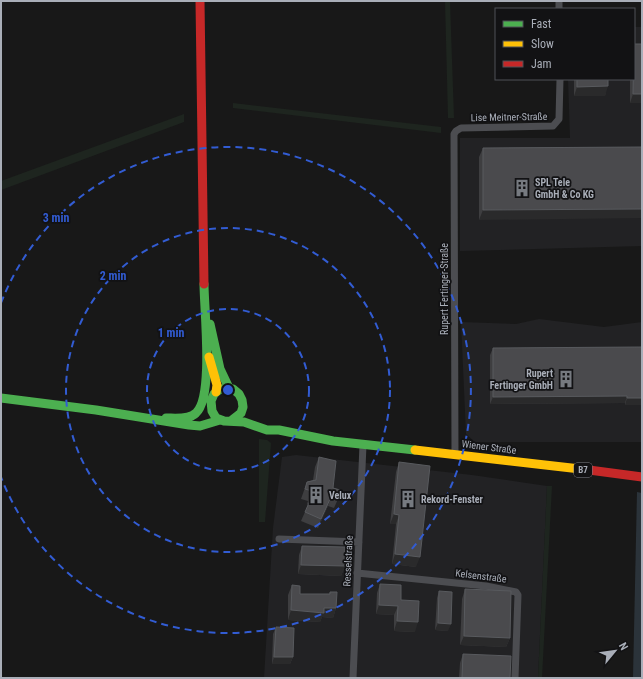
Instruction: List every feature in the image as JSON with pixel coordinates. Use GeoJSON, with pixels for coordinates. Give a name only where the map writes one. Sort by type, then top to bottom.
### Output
{"type":"FeatureCollection","features":[{"type":"Feature","properties":{"kind":"main road"},"geometry":{"type":"LineString","coordinates":[[144,419],[186,417],[198,410],[204,396],[207,347],[205,323],[200,1]]}},
{"type":"Feature","properties":{"kind":"main road"},"geometry":{"type":"LineString","coordinates":[[205,281],[217,358],[222,376],[229,388],[216,392]]}},
{"type":"Feature","properties":{"kind":"main road"},"geometry":{"type":"LineString","coordinates":[[207,347],[217,385],[216,392],[210,401],[210,408],[214,415],[220,420]]}},
{"type":"Feature","properties":{"kind":"main road","name":"B7"},"geometry":{"type":"LineString","coordinates":[[229,388],[236,391],[241,397],[243,407],[253,417],[279,430]]}},
{"type":"Feature","properties":{"kind":"main road","name":"B7"},"geometry":{"type":"LineString","coordinates":[[1,398],[96,410],[144,419],[189,425],[200,426],[220,420],[232,420],[244,422],[267,430],[279,430]]}},
{"type":"Feature","properties":{"kind":"main road"},"geometry":{"type":"LineString","coordinates":[[232,420],[238,416],[243,407]]}},
{"type":"Feature","properties":{"kind":"main road"},"geometry":{"type":"LineString","coordinates":[[189,425],[204,417],[210,408]]}},
{"type":"Feature","properties":{"kind":"main road","name":"Wiener Straße"},"geometry":{"type":"LineString","coordinates":[[279,430],[333,441],[363,445],[454,454],[642,477]]}},
{"type":"Feature","properties":{"kind":"street","name":"Lise Meitner-Straße"},"geometry":{"type":"LineString","coordinates":[[461,128],[549,127],[557,123],[560,111],[560,80]]}},
{"type":"Feature","properties":{"kind":"street","name":"Rupert Fertinger-Straße"},"geometry":{"type":"LineString","coordinates":[[454,454],[453,138],[455,131],[461,128]]}},
{"type":"Feature","properties":{"kind":"street","name":"Resselstraße"},"geometry":{"type":"LineString","coordinates":[[353,678],[363,445]]}},
{"type":"Feature","properties":{"kind":"street"},"geometry":{"type":"LineString","coordinates":[[279,538],[359,542]]}},
{"type":"Feature","properties":{"kind":"street","name":"Kelsenstraße"},"geometry":{"type":"LineString","coordinates":[[357,573],[486,586],[516,592],[518,595],[515,678]]}},
{"type":"Feature","properties":{"kind":"shaded area"},"geometry":{"type":"Polygon","coordinates":[[[445,1],[450,1],[454,118],[448,118],[445,1]]]}},
{"type":"Feature","properties":{"kind":"shaded area"},"geometry":{"type":"Polygon","coordinates":[[[635,27],[642,27],[642,246],[460,251],[460,138],[570,138],[568,80],[635,80],[635,27]]]}},
{"type":"Feature","properties":{"kind":"shaded area"},"geometry":{"type":"Polygon","coordinates":[[[233,103],[441,127],[441,133],[233,108],[233,103]]]}},
{"type":"Feature","properties":{"kind":"shaded area"},"geometry":{"type":"Polygon","coordinates":[[[184,114],[184,122],[1,190],[1,181],[184,114]]]}},
{"type":"Feature","properties":{"kind":"shaded area"},"geometry":{"type":"Polygon","coordinates":[[[539,319],[604,327],[642,322],[642,442],[475,442],[466,434],[461,322],[516,324],[539,319]]]}},
{"type":"Feature","properties":{"kind":"shaded area"},"geometry":{"type":"Polygon","coordinates":[[[259,439],[267,440],[271,443],[265,522],[259,522],[259,439]]]}},
{"type":"Feature","properties":{"kind":"shaded area"},"geometry":{"type":"Polygon","coordinates":[[[296,455],[472,475],[547,486],[538,678],[264,678],[273,528],[282,457],[296,455]]]}},
{"type":"Feature","properties":{"kind":"shaded area"},"geometry":{"type":"Polygon","coordinates":[[[547,486],[552,486],[542,678],[538,678],[547,486]]]}},
{"type":"Feature","properties":{"kind":"shaded area"},"geometry":{"type":"Polygon","coordinates":[[[637,492],[642,493],[642,678],[633,678],[637,492]]]}},
{"type":"Feature","properties":{"kind":"building"},"geometry":{"type":"Polygon","coordinates":[[[635,44],[642,44],[642,94],[633,94],[633,80],[635,80],[635,44]]]}},
{"type":"Feature","properties":{"kind":"building"},"geometry":{"type":"Polygon","coordinates":[[[577,80],[608,80],[608,86],[577,87],[577,80]]]}},
{"type":"Feature","properties":{"kind":"building"},"geometry":{"type":"Polygon","coordinates":[[[642,147],[642,209],[483,210],[483,148],[642,147]]]}},
{"type":"Feature","properties":{"kind":"building","name":"Rupert Fertinger GmbH"},"geometry":{"type":"Polygon","coordinates":[[[642,347],[642,398],[627,398],[627,396],[493,397],[493,348],[642,347]]]}},
{"type":"Feature","properties":{"kind":"building","name":"Velux"},"geometry":{"type":"Polygon","coordinates":[[[319,457],[336,461],[333,488],[340,490],[338,499],[331,497],[321,519],[305,512],[312,496],[310,495],[312,491],[305,489],[307,482],[316,480],[319,457]]]}},
{"type":"Feature","properties":{"kind":"building","name":"Rekord-Fenster"},"geometry":{"type":"Polygon","coordinates":[[[399,462],[430,466],[420,557],[395,554],[399,515],[394,514],[399,462]]]}},
{"type":"Feature","properties":{"kind":"building"},"geometry":{"type":"Polygon","coordinates":[[[302,546],[345,547],[345,566],[301,565],[302,546]]]}},
{"type":"Feature","properties":{"kind":"building"},"geometry":{"type":"Polygon","coordinates":[[[380,584],[401,585],[401,600],[419,601],[418,622],[397,621],[398,606],[379,605],[380,584]]]}},
{"type":"Feature","properties":{"kind":"building"},"geometry":{"type":"Polygon","coordinates":[[[292,585],[300,586],[300,594],[330,594],[330,592],[337,592],[336,608],[324,608],[324,613],[291,610],[292,585]]]}},
{"type":"Feature","properties":{"kind":"building"},"geometry":{"type":"Polygon","coordinates":[[[465,589],[511,591],[510,638],[464,636],[465,589]]]}},
{"type":"Feature","properties":{"kind":"building"},"geometry":{"type":"Polygon","coordinates":[[[439,591],[452,592],[451,624],[438,623],[439,591]]]}},
{"type":"Feature","properties":{"kind":"building"},"geometry":{"type":"Polygon","coordinates":[[[276,627],[294,628],[293,657],[274,657],[276,627]]]}},
{"type":"Feature","properties":{"kind":"building"},"geometry":{"type":"Polygon","coordinates":[[[463,654],[511,656],[510,678],[462,678],[463,654]]]}},
{"type":"Feature","properties":{"kind":"traffic: fast"},"geometry":{"type":"LineString","coordinates":[[166,418],[190,417],[196,413],[202,404],[205,390],[207,352],[204,284]]}},
{"type":"Feature","properties":{"kind":"traffic: fast"},"geometry":{"type":"LineString","coordinates":[[210,324],[220,369],[229,388]]}},
{"type":"Feature","properties":{"kind":"traffic: fast"},"geometry":{"type":"LineString","coordinates":[[232,420],[241,413],[243,407],[242,400],[239,394],[233,389],[220,389],[214,394],[211,401],[212,411],[216,418],[224,421],[244,422],[267,430],[279,430],[333,441],[415,450]]}},
{"type":"Feature","properties":{"kind":"traffic: fast"},"geometry":{"type":"LineString","coordinates":[[1,398],[96,410],[189,425],[200,426],[220,420]]}},
{"type":"Feature","properties":{"kind":"traffic: slow"},"geometry":{"type":"LineString","coordinates":[[209,357],[217,385],[216,392]]}},
{"type":"Feature","properties":{"kind":"traffic: slow"},"geometry":{"type":"LineString","coordinates":[[415,450],[589,470]]}},
{"type":"Feature","properties":{"kind":"traffic: jam"},"geometry":{"type":"LineString","coordinates":[[200,1],[204,284]]}},
{"type":"Feature","properties":{"kind":"traffic: jam"},"geometry":{"type":"LineString","coordinates":[[589,470],[642,477]]}},
{"type":"Feature","properties":{"kind":"place","name":"SPL Tele GmbH & Co KG"},"geometry":{"type":"Point","coordinates":[522,188]}},
{"type":"Feature","properties":{"kind":"place","name":"Rupert Fertinger GmbH"},"geometry":{"type":"Point","coordinates":[566,379]}},
{"type":"Feature","properties":{"kind":"place","name":"Velux"},"geometry":{"type":"Point","coordinates":[316,495]}},
{"type":"Feature","properties":{"kind":"place","name":"Rekord-Fenster"},"geometry":{"type":"Point","coordinates":[408,499]}}]}
